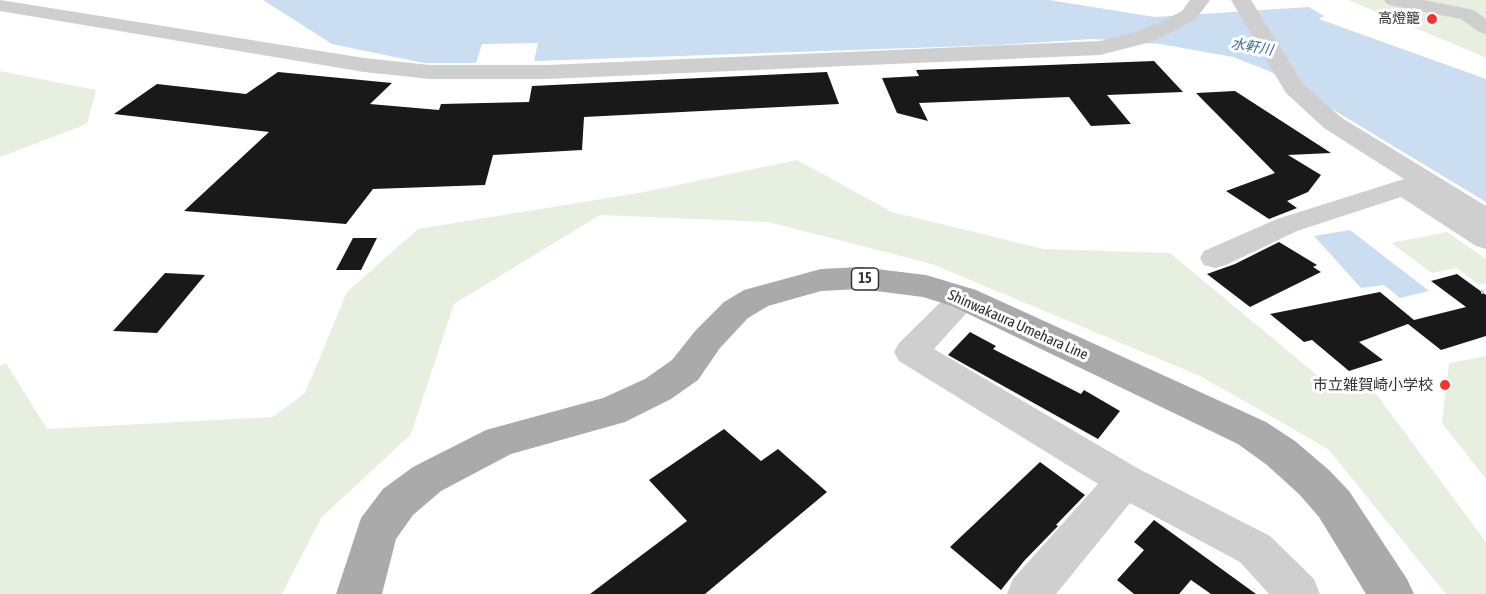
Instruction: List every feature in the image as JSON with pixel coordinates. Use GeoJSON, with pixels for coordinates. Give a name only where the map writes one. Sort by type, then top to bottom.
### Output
{"type":"FeatureCollection","features":[{"type":"Feature","properties":{"kind":"main road","name":"Shinwakaura Umehara Line"},"geometry":{"type":"LineString","coordinates":[[359,594],[376,532],[398,502],[427,479],[500,441],[612,411],[658,389],[686,370],[708,339],[736,310],[756,298],[821,280],[860,278],[926,286],[964,298],[1252,433],[1281,453],[1314,482],[1334,504],[1391,594]]}},
{"type":"Feature","properties":{"kind":"street"},"geometry":{"type":"LineString","coordinates":[[0,5],[353,63],[430,72],[547,72],[1100,48],[1143,37],[1168,26],[1189,15],[1200,0]]}},
{"type":"Feature","properties":{"kind":"street"},"geometry":{"type":"LineString","coordinates":[[1241,0],[1294,88],[1333,123],[1486,219]]}},
{"type":"Feature","properties":{"kind":"street"},"geometry":{"type":"LineString","coordinates":[[1394,0],[1467,14],[1486,28]]}},
{"type":"Feature","properties":{"kind":"street"},"geometry":{"type":"LineString","coordinates":[[1215,258],[1287,225],[1404,187],[1486,240]]}},
{"type":"Feature","properties":{"kind":"street"},"geometry":{"type":"LineString","coordinates":[[964,298],[911,352],[1125,481],[1254,549],[1298,594]]}},
{"type":"Feature","properties":{"kind":"street"},"geometry":{"type":"LineString","coordinates":[[1029,594],[1125,481]]}},
{"type":"Feature","properties":{"kind":"green space"},"geometry":{"type":"Polygon","coordinates":[[[1348,0],[1486,0],[1486,58],[1468,50],[1348,0]]]}},
{"type":"Feature","properties":{"kind":"green space"},"geometry":{"type":"Polygon","coordinates":[[[0,71],[96,90],[87,124],[0,157],[0,71]]]}},
{"type":"Feature","properties":{"kind":"green space"},"geometry":{"type":"Polygon","coordinates":[[[797,160],[892,212],[1044,249],[1170,253],[1323,380],[1368,383],[1486,542],[1486,594],[1446,594],[1328,449],[1200,376],[932,264],[769,222],[600,215],[454,304],[411,434],[321,518],[282,594],[0,594],[0,366],[6,363],[47,429],[273,417],[305,393],[347,292],[418,229],[644,192],[797,160]]]}},
{"type":"Feature","properties":{"kind":"green space"},"geometry":{"type":"Polygon","coordinates":[[[1447,232],[1486,259],[1486,284],[1479,285],[1457,268],[1432,273],[1391,243],[1447,232]]]}},
{"type":"Feature","properties":{"kind":"green space"},"geometry":{"type":"Polygon","coordinates":[[[1486,356],[1486,479],[1442,423],[1449,363],[1486,356]]]}},
{"type":"Feature","properties":{"kind":"water","name":"水軒川"},"geometry":{"type":"Polygon","coordinates":[[[263,0],[1049,0],[1155,17],[1309,7],[1324,16],[1319,19],[1486,79],[1486,202],[1269,71],[1233,57],[1160,44],[1094,39],[998,45],[534,61],[538,43],[482,44],[476,63],[424,63],[332,44],[263,0]]]}},
{"type":"Feature","properties":{"kind":"water"},"geometry":{"type":"Polygon","coordinates":[[[1350,230],[1429,291],[1400,298],[1384,285],[1361,288],[1314,236],[1350,230]]]}},
{"type":"Feature","properties":{"kind":"building"},"geometry":{"type":"Polygon","coordinates":[[[1154,61],[1183,92],[1107,95],[1131,124],[1091,126],[1069,97],[919,103],[928,121],[897,113],[882,78],[919,76],[916,70],[1154,61]]]}},
{"type":"Feature","properties":{"kind":"building"},"geometry":{"type":"Polygon","coordinates":[[[278,72],[392,83],[370,104],[439,110],[441,104],[529,102],[532,86],[827,72],[839,104],[584,117],[582,150],[493,155],[485,185],[373,189],[346,224],[184,211],[269,132],[114,114],[157,84],[246,94],[278,72]]]}},
{"type":"Feature","properties":{"kind":"building"},"geometry":{"type":"Polygon","coordinates":[[[1235,91],[1331,153],[1288,155],[1321,175],[1308,192],[1287,201],[1297,208],[1269,219],[1226,191],[1275,173],[1196,93],[1235,91]]]}},
{"type":"Feature","properties":{"kind":"building"},"geometry":{"type":"Polygon","coordinates":[[[353,238],[377,238],[361,270],[336,270],[353,238]]]}},
{"type":"Feature","properties":{"kind":"building"},"geometry":{"type":"Polygon","coordinates":[[[1279,242],[1317,265],[1313,267],[1321,272],[1250,307],[1207,274],[1235,264],[1279,242]]]}},
{"type":"Feature","properties":{"kind":"building"},"geometry":{"type":"Polygon","coordinates":[[[165,273],[205,275],[157,333],[113,331],[165,273]]]}},
{"type":"Feature","properties":{"kind":"building"},"geometry":{"type":"Polygon","coordinates":[[[1457,274],[1486,295],[1486,336],[1441,350],[1408,324],[1359,342],[1383,360],[1349,371],[1312,340],[1304,342],[1270,314],[1380,292],[1414,320],[1466,307],[1431,281],[1457,274]]]}},
{"type":"Feature","properties":{"kind":"building"},"geometry":{"type":"Polygon","coordinates":[[[970,332],[996,346],[993,349],[1081,394],[1084,390],[1120,411],[1098,439],[948,355],[970,332]]]}},
{"type":"Feature","properties":{"kind":"building"},"geometry":{"type":"Polygon","coordinates":[[[724,429],[761,461],[778,449],[827,492],[705,594],[590,594],[687,521],[649,480],[724,429]]]}},
{"type":"Feature","properties":{"kind":"building"},"geometry":{"type":"Polygon","coordinates":[[[1040,462],[1085,495],[1024,561],[1001,590],[950,547],[1040,462]]]}},
{"type":"Feature","properties":{"kind":"building"},"geometry":{"type":"Polygon","coordinates":[[[1154,520],[1256,594],[1211,594],[1191,580],[1179,594],[1134,594],[1117,580],[1144,550],[1134,542],[1154,520]]]}},
{"type":"Feature","properties":{"kind":"place","name":"高燈籠"},"geometry":{"type":"Point","coordinates":[1432,19]}},
{"type":"Feature","properties":{"kind":"place","name":"市立雑賀崎小学校"},"geometry":{"type":"Point","coordinates":[1445,385]}}]}
